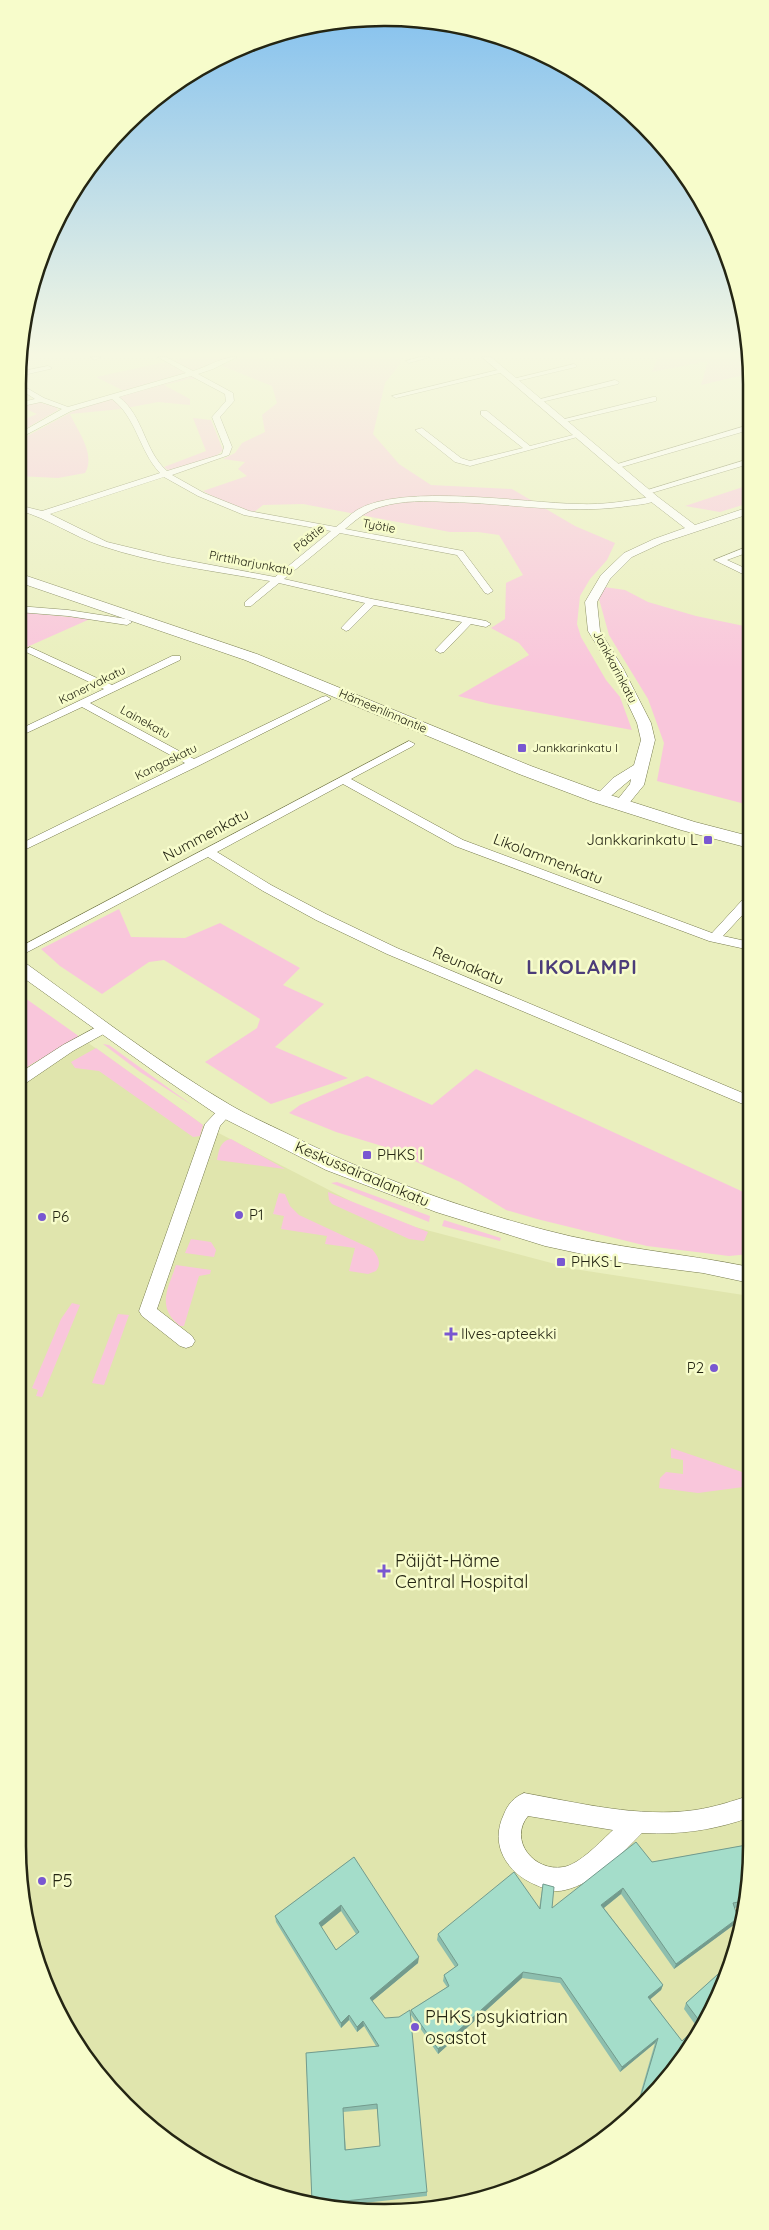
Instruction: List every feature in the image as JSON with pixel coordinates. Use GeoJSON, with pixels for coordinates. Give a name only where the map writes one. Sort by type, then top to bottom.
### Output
{"type":"FeatureCollection","features":[{"type":"Feature","properties":{"kind":"main road","name":"Hämeenlinnantie"},"geometry":{"type":"LineString","coordinates":[[26,571],[265,650],[536,761],[688,826],[743,840]]}},
{"type":"Feature","properties":{"kind":"main road","name":"Hämeenlinnantie"},"geometry":{"type":"LineString","coordinates":[[26,580],[251,656],[525,770],[616,796],[743,828]]}},
{"type":"Feature","properties":{"kind":"street"},"geometry":{"type":"LineString","coordinates":[[155,461],[160,470],[166,474]]}},
{"type":"Feature","properties":{"kind":"street"},"geometry":{"type":"LineString","coordinates":[[42,514],[208,461]]}},
{"type":"Feature","properties":{"kind":"street"},"geometry":{"type":"LineString","coordinates":[[461,461],[477,463],[484,461]]}},
{"type":"Feature","properties":{"kind":"street"},"geometry":{"type":"LineString","coordinates":[[609,461],[654,500],[693,529]]}},
{"type":"Feature","properties":{"kind":"street"},"geometry":{"type":"LineString","coordinates":[[615,466],[632,461]]}},
{"type":"Feature","properties":{"kind":"street"},"geometry":{"type":"LineString","coordinates":[[645,492],[743,463]]}},
{"type":"Feature","properties":{"kind":"street","name":"Työtie"},"geometry":{"type":"LineString","coordinates":[[166,474],[228,508],[247,514],[460,554],[488,591]]}},
{"type":"Feature","properties":{"kind":"street","name":"Päätie"},"geometry":{"type":"LineString","coordinates":[[248,604],[364,510],[400,501],[444,500],[582,507],[654,500]]}},
{"type":"Feature","properties":{"kind":"street","name":"Pirttiharjunkatu"},"geometry":{"type":"LineString","coordinates":[[26,510],[42,514],[104,544],[169,560],[277,580],[372,602],[486,624]]}},
{"type":"Feature","properties":{"kind":"street","name":"Jankkarinkatu"},"geometry":{"type":"LineString","coordinates":[[616,796],[637,785],[648,740],[644,723],[617,668],[594,631],[591,602],[605,576],[628,555],[658,541],[743,512]]}},
{"type":"Feature","properties":{"kind":"street"},"geometry":{"type":"LineString","coordinates":[[743,552],[719,560],[743,571]]}},
{"type":"Feature","properties":{"kind":"street"},"geometry":{"type":"LineString","coordinates":[[346,628],[372,602]]}},
{"type":"Feature","properties":{"kind":"street"},"geometry":{"type":"LineString","coordinates":[[26,610],[68,613],[127,622]]}},
{"type":"Feature","properties":{"kind":"street"},"geometry":{"type":"LineString","coordinates":[[440,650],[468,622]]}},
{"type":"Feature","properties":{"kind":"street"},"geometry":{"type":"LineString","coordinates":[[30,650],[113,689]]}},
{"type":"Feature","properties":{"kind":"street","name":"Kanervakatu"},"geometry":{"type":"LineString","coordinates":[[28,728],[84,704],[176,658]]}},
{"type":"Feature","properties":{"kind":"street","name":"Kangaskatu"},"geometry":{"type":"LineString","coordinates":[[26,845],[326,700]]}},
{"type":"Feature","properties":{"kind":"street","name":"Lainekatu"},"geometry":{"type":"LineString","coordinates":[[84,704],[194,764]]}},
{"type":"Feature","properties":{"kind":"street","name":"Nummenkatu"},"geometry":{"type":"LineString","coordinates":[[26,949],[409,744]]}},
{"type":"Feature","properties":{"kind":"street"},"geometry":{"type":"LineString","coordinates":[[616,796],[618,781],[640,767]]}},
{"type":"Feature","properties":{"kind":"street","name":"Likolammenkatu"},"geometry":{"type":"LineString","coordinates":[[344,780],[459,843],[714,938],[743,944]]}},
{"type":"Feature","properties":{"kind":"street","name":"Reunakatu"},"geometry":{"type":"LineString","coordinates":[[209,852],[267,888],[321,917],[392,951],[743,1099]]}},
{"type":"Feature","properties":{"kind":"street"},"geometry":{"type":"LineString","coordinates":[[714,938],[743,907]]}},
{"type":"Feature","properties":{"kind":"street","name":"Keskussairaalankatu"},"geometry":{"type":"LineString","coordinates":[[26,972],[104,1028],[226,1111],[333,1165],[443,1207],[502,1226],[588,1248],[655,1260],[703,1265],[743,1274]]}},
{"type":"Feature","properties":{"kind":"street"},"geometry":{"type":"LineString","coordinates":[[26,1076],[68,1048],[104,1028]]}},
{"type":"Feature","properties":{"kind":"street"},"geometry":{"type":"LineString","coordinates":[[186,1341],[148,1311],[213,1124],[226,1111]]}},
{"type":"Feature","properties":{"kind":"street"},"geometry":{"type":"LineString","coordinates":[[703,1265],[743,1266]]}},
{"type":"Feature","properties":{"kind":"street"},"geometry":{"type":"LineString","coordinates":[[636,1823],[587,1868],[575,1876],[563,1879],[533,1873],[521,1865],[513,1853],[508,1831],[511,1819],[524,1804],[636,1823],[696,1820],[721,1816],[743,1809]]}},
{"type":"Feature","properties":{"kind":"shaded area"},"geometry":{"type":"Polygon","coordinates":[[[26,461],[88,461],[85,473],[58,478],[26,476],[26,461]]]}},
{"type":"Feature","properties":{"kind":"shaded area"},"geometry":{"type":"Polygon","coordinates":[[[180,461],[202,461],[168,470],[164,467],[180,461]]]}},
{"type":"Feature","properties":{"kind":"shaded area"},"geometry":{"type":"Polygon","coordinates":[[[238,461],[396,461],[431,485],[512,489],[575,526],[615,543],[607,560],[590,579],[580,596],[577,624],[581,637],[606,680],[620,697],[632,730],[490,704],[458,696],[529,655],[519,643],[491,628],[505,619],[506,583],[523,575],[499,535],[478,532],[450,532],[303,504],[263,505],[253,513],[231,506],[203,491],[247,476],[238,469],[245,462],[238,461]]]}},
{"type":"Feature","properties":{"kind":"shaded area"},"geometry":{"type":"Polygon","coordinates":[[[743,487],[743,505],[720,512],[685,506],[743,487]]]}},
{"type":"Feature","properties":{"kind":"shaded area"},"geometry":{"type":"Polygon","coordinates":[[[604,587],[625,590],[648,602],[696,616],[743,626],[743,803],[657,781],[664,743],[648,699],[609,635],[599,599],[604,587]]]}},
{"type":"Feature","properties":{"kind":"shaded area"},"geometry":{"type":"Polygon","coordinates":[[[26,613],[90,619],[26,647],[26,613]]]}},
{"type":"Feature","properties":{"kind":"shaded area"},"geometry":{"type":"Polygon","coordinates":[[[119,909],[131,937],[185,938],[220,923],[300,968],[283,985],[324,1004],[275,1047],[348,1078],[271,1104],[205,1062],[257,1028],[260,1019],[164,960],[149,962],[102,994],[60,966],[41,949],[119,909]]]}},
{"type":"Feature","properties":{"kind":"shaded area"},"geometry":{"type":"Polygon","coordinates":[[[26,999],[80,1037],[26,1068],[26,999]]]}},
{"type":"Feature","properties":{"kind":"shaded area","name":"Päijät-Häme Central Hospital"},"geometry":{"type":"Polygon","coordinates":[[[80,1037],[203,1125],[358,1205],[415,1227],[574,1269],[743,1295],[743,1846],[740,1892],[731,1938],[724,1961],[706,2004],[695,2025],[669,2064],[638,2099],[603,2130],[564,2156],[543,2167],[500,2185],[477,2192],[431,2201],[408,2203],[384,2204],[338,2201],[292,2192],[269,2185],[205,2156],[166,2130],[148,2115],[100,2064],[74,2025],[63,2004],[45,1961],[38,1938],[29,1892],[26,1846],[26,1068],[80,1037]]]}},
{"type":"Feature","properties":{"kind":"shaded area"},"geometry":{"type":"Polygon","coordinates":[[[103,1044],[109,1045],[192,1105],[140,1072],[103,1044]]]}},
{"type":"Feature","properties":{"kind":"shaded area"},"geometry":{"type":"Polygon","coordinates":[[[96,1048],[203,1125],[200,1136],[193,1137],[99,1071],[75,1068],[71,1062],[96,1048]]]}},
{"type":"Feature","properties":{"kind":"shaded area"},"geometry":{"type":"Polygon","coordinates":[[[476,1069],[743,1192],[743,1255],[729,1256],[647,1246],[506,1210],[460,1182],[382,1146],[336,1132],[289,1113],[300,1105],[367,1076],[432,1105],[476,1069]]]}},
{"type":"Feature","properties":{"kind":"shaded area"},"geometry":{"type":"Polygon","coordinates":[[[231,1139],[285,1169],[217,1160],[222,1144],[231,1139]]]}},
{"type":"Feature","properties":{"kind":"shaded area"},"geometry":{"type":"Polygon","coordinates":[[[337,1182],[430,1216],[429,1222],[331,1183],[337,1182]]]}},
{"type":"Feature","properties":{"kind":"shaded area"},"geometry":{"type":"Polygon","coordinates":[[[328,1192],[428,1232],[424,1241],[409,1239],[332,1204],[329,1200],[328,1192]]]}},
{"type":"Feature","properties":{"kind":"shaded area"},"geometry":{"type":"Polygon","coordinates":[[[279,1193],[285,1194],[290,1206],[299,1215],[372,1249],[376,1254],[379,1265],[376,1271],[368,1274],[349,1271],[355,1248],[325,1244],[327,1236],[281,1229],[284,1216],[273,1214],[279,1193]]]}},
{"type":"Feature","properties":{"kind":"shaded area"},"geometry":{"type":"Polygon","coordinates":[[[444,1220],[501,1238],[500,1241],[442,1226],[444,1220]]]}},
{"type":"Feature","properties":{"kind":"shaded area"},"geometry":{"type":"Polygon","coordinates":[[[191,1239],[211,1242],[216,1250],[214,1257],[185,1253],[191,1239]]]}},
{"type":"Feature","properties":{"kind":"shaded area"},"geometry":{"type":"Polygon","coordinates":[[[176,1265],[211,1270],[210,1274],[199,1276],[184,1326],[180,1326],[173,1319],[166,1305],[167,1290],[176,1265]]]}},
{"type":"Feature","properties":{"kind":"shaded area"},"geometry":{"type":"Polygon","coordinates":[[[72,1303],[80,1305],[42,1397],[36,1396],[38,1390],[32,1388],[61,1319],[72,1303]]]}},
{"type":"Feature","properties":{"kind":"shaded area"},"geometry":{"type":"Polygon","coordinates":[[[118,1314],[129,1315],[104,1385],[92,1383],[118,1314]]]}},
{"type":"Feature","properties":{"kind":"shaded area"},"geometry":{"type":"Polygon","coordinates":[[[671,1448],[743,1472],[743,1487],[698,1493],[659,1488],[660,1478],[666,1472],[683,1474],[683,1460],[671,1458],[671,1448]]]}},
{"type":"Feature","properties":{"kind":"building"},"geometry":{"type":"Polygon","coordinates":[[[636,1842],[652,1862],[743,1846],[738,1902],[733,1903],[736,1913],[735,1920],[676,1964],[623,1888],[601,1905],[663,1985],[648,1997],[682,2041],[689,2035],[669,2064],[641,2096],[658,2038],[622,2067],[561,1978],[523,1972],[438,2049],[411,2010],[449,1986],[444,1975],[458,1965],[438,1934],[514,1872],[540,1909],[543,1884],[554,1887],[552,1908],[636,1842]]]}},
{"type":"Feature","properties":{"kind":"building"},"geometry":{"type":"Polygon","coordinates":[[[354,1857],[419,1957],[370,1998],[385,2018],[399,2017],[410,2010],[427,2192],[342,2201],[312,2196],[306,2053],[379,2046],[363,2021],[357,2027],[349,2015],[341,2023],[275,1916],[354,1857]],[[341,1905],[319,1923],[336,1950],[359,1932],[341,1905]],[[377,2104],[343,2108],[345,2150],[380,2146],[377,2104]]]}},
{"type":"Feature","properties":{"kind":"building"},"geometry":{"type":"Polygon","coordinates":[[[719,1973],[698,2019],[686,2003],[719,1973]]]}},
{"type":"Feature","properties":{"kind":"place","name":"Jankkarinkatu I"},"geometry":{"type":"Point","coordinates":[522,748]}},
{"type":"Feature","properties":{"kind":"place","name":"Jankkarinkatu L"},"geometry":{"type":"Point","coordinates":[708,840]}},
{"type":"Feature","properties":{"kind":"place","name":"PHKS I"},"geometry":{"type":"Point","coordinates":[367,1155]}},
{"type":"Feature","properties":{"kind":"place","name":"P1"},"geometry":{"type":"Point","coordinates":[239,1215]}},
{"type":"Feature","properties":{"kind":"place","name":"P6"},"geometry":{"type":"Point","coordinates":[42,1217]}},
{"type":"Feature","properties":{"kind":"place","name":"PHKS L"},"geometry":{"type":"Point","coordinates":[561,1262]}},
{"type":"Feature","properties":{"kind":"place","name":"Ilves-apteekki"},"geometry":{"type":"Point","coordinates":[451,1334]}},
{"type":"Feature","properties":{"kind":"place","name":"P2"},"geometry":{"type":"Point","coordinates":[714,1368]}},
{"type":"Feature","properties":{"kind":"place","name":"Päijät-Häme Central Hospital"},"geometry":{"type":"Point","coordinates":[384,1571]}},
{"type":"Feature","properties":{"kind":"place","name":"P5"},"geometry":{"type":"Point","coordinates":[42,1881]}},
{"type":"Feature","properties":{"kind":"place","name":"PHKS psykiatrian osastot"},"geometry":{"type":"Point","coordinates":[415,2027]}},
{"type":"Feature","properties":{"kind":"district","name":"LIKOLAMPI"},"geometry":{"type":"Point","coordinates":[582,967]}}]}
